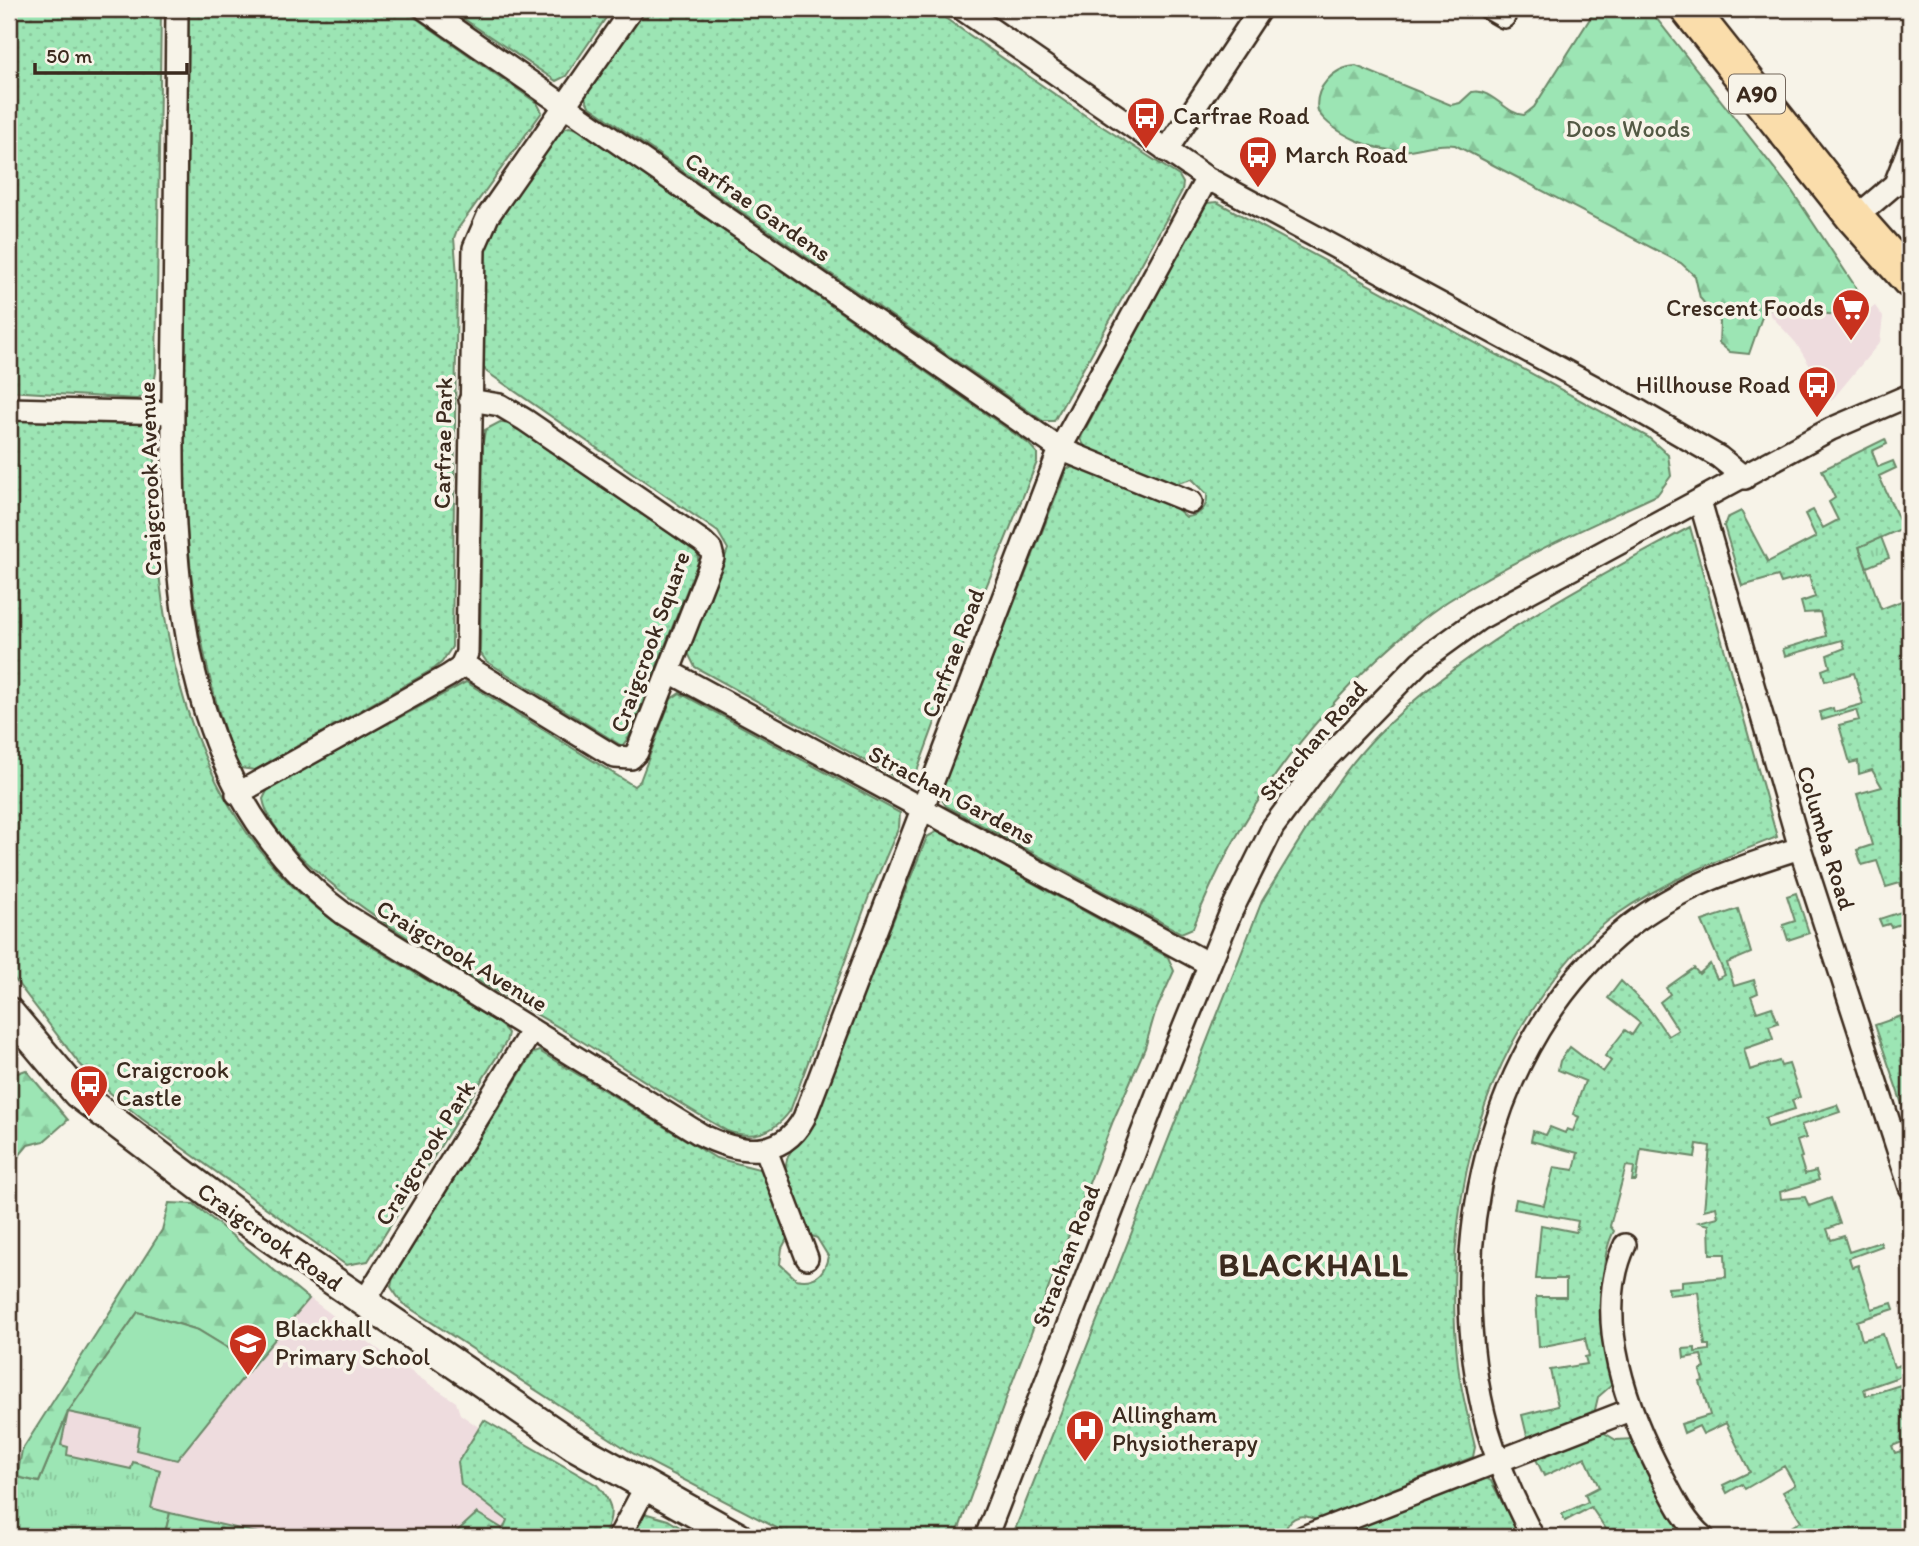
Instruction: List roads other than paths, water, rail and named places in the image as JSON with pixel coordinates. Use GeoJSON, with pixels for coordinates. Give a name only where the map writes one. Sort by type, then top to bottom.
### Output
{"type":"FeatureCollection","features":[{"type":"Feature","properties":{"kind":"main road","name":"A90"},"geometry":{"type":"LineString","coordinates":[[1689,9],[1855,218],[1910,280]]}},
{"type":"Feature","properties":{"kind":"main road","name":"A90"},"geometry":{"type":"LineString","coordinates":[[1855,218],[1910,300]]}},
{"type":"Feature","properties":{"kind":"main road"},"geometry":{"type":"LineString","coordinates":[[1855,218],[1910,270]]}},
{"type":"Feature","properties":{"kind":"street","name":"Craigcrook Avenue"},"geometry":{"type":"LineString","coordinates":[[177,9],[173,524],[185,618],[201,695],[237,794],[283,859],[329,903],[389,944],[700,1134],[731,1147],[766,1150]]}},
{"type":"Feature","properties":{"kind":"street","name":"Carfrae Gardens"},"geometry":{"type":"LineString","coordinates":[[425,9],[1060,449],[1191,502]]}},
{"type":"Feature","properties":{"kind":"street","name":"Carfrae Park"},"geometry":{"type":"LineString","coordinates":[[463,664],[467,653],[471,271],[476,240],[488,216],[632,9]]}},
{"type":"Feature","properties":{"kind":"street"},"geometry":{"type":"LineString","coordinates":[[962,9],[1208,178],[1641,412],[1719,457],[1745,478]]}},
{"type":"Feature","properties":{"kind":"street"},"geometry":{"type":"LineString","coordinates":[[1166,151],[1260,9]]}},
{"type":"Feature","properties":{"kind":"street"},"geometry":{"type":"LineString","coordinates":[[1855,218],[1895,184],[1910,145]]}},
{"type":"Feature","properties":{"kind":"street","name":"Carfrae Road"},"geometry":{"type":"LineString","coordinates":[[766,1150],[787,1139],[804,1118],[1060,449],[1208,178]]}},
{"type":"Feature","properties":{"kind":"street","name":"Strachan Road"},"geometry":{"type":"LineString","coordinates":[[986,1537],[1209,964],[1255,861],[1294,797],[1339,744],[1420,662],[1479,619],[1534,587],[1745,478],[1842,423],[1910,395]]}},
{"type":"Feature","properties":{"kind":"street","name":"Craigcrook Square"},"geometry":{"type":"LineString","coordinates":[[463,664],[621,759],[631,758],[637,752],[712,563],[711,550],[511,411],[490,402],[470,400]]}},
{"type":"Feature","properties":{"kind":"street"},"geometry":{"type":"LineString","coordinates":[[9,409],[173,413]]}},
{"type":"Feature","properties":{"kind":"street","name":"Columba Road"},"geometry":{"type":"LineString","coordinates":[[1700,501],[1800,848],[1903,1139],[1910,1187]]}},
{"type":"Feature","properties":{"kind":"street"},"geometry":{"type":"LineString","coordinates":[[237,794],[448,677],[463,664]]}},
{"type":"Feature","properties":{"kind":"street","name":"Strachan Gardens"},"geometry":{"type":"LineString","coordinates":[[670,672],[1209,964]]}},
{"type":"Feature","properties":{"kind":"street"},"geometry":{"type":"LineString","coordinates":[[1532,1537],[1498,1461],[1481,1400],[1474,1349],[1473,1248],[1491,1143],[1522,1057],[1546,1016],[1570,984],[1628,927],[1663,903],[1710,879],[1800,848]]}},
{"type":"Feature","properties":{"kind":"street","name":"Craigcrook Road"},"geometry":{"type":"LineString","coordinates":[[9,1012],[53,1069],[93,1108],[363,1304],[573,1445],[645,1488],[738,1537]]}},
{"type":"Feature","properties":{"kind":"street","name":"Craigcrook Park"},"geometry":{"type":"LineString","coordinates":[[363,1304],[532,1030]]}},
{"type":"Feature","properties":{"kind":"street"},"geometry":{"type":"LineString","coordinates":[[766,1150],[807,1258]]}},
{"type":"Feature","properties":{"kind":"street"},"geometry":{"type":"LineString","coordinates":[[1625,1245],[1616,1269],[1614,1321],[1619,1368],[1630,1410],[1679,1509],[1703,1537]]}},
{"type":"Feature","properties":{"kind":"street"},"geometry":{"type":"LineString","coordinates":[[1303,1537],[1630,1410]]}},
{"type":"Feature","properties":{"kind":"street"},"geometry":{"type":"LineString","coordinates":[[619,1537],[645,1488]]}},
{"type":"Feature","properties":{"kind":"place","name":"Carfrae Road"},"geometry":{"type":"Point","coordinates":[1146,150]}},
{"type":"Feature","properties":{"kind":"place","name":"March Road"},"geometry":{"type":"Point","coordinates":[1258,189]}},
{"type":"Feature","properties":{"kind":"place","name":"Crescent Foods"},"geometry":{"type":"Point","coordinates":[1851,342]}},
{"type":"Feature","properties":{"kind":"place","name":"Hillhouse Road"},"geometry":{"type":"Point","coordinates":[1817,419]}},
{"type":"Feature","properties":{"kind":"place","name":"Craigcrook Castle"},"geometry":{"type":"Point","coordinates":[89,1118]}},
{"type":"Feature","properties":{"kind":"place","name":"Blackhall Primary School"},"geometry":{"type":"Point","coordinates":[248,1377]}},
{"type":"Feature","properties":{"kind":"place","name":"Allingham Physiotherapy"},"geometry":{"type":"Point","coordinates":[1085,1463]}},
{"type":"Feature","properties":{"kind":"district","name":"BLACKHALL"},"geometry":{"type":"Point","coordinates":[1314,1265]}},
{"type":"Feature","properties":{"kind":"park label","name":"Doos Woods"},"geometry":{"type":"Point","coordinates":[1628,129]}}]}
